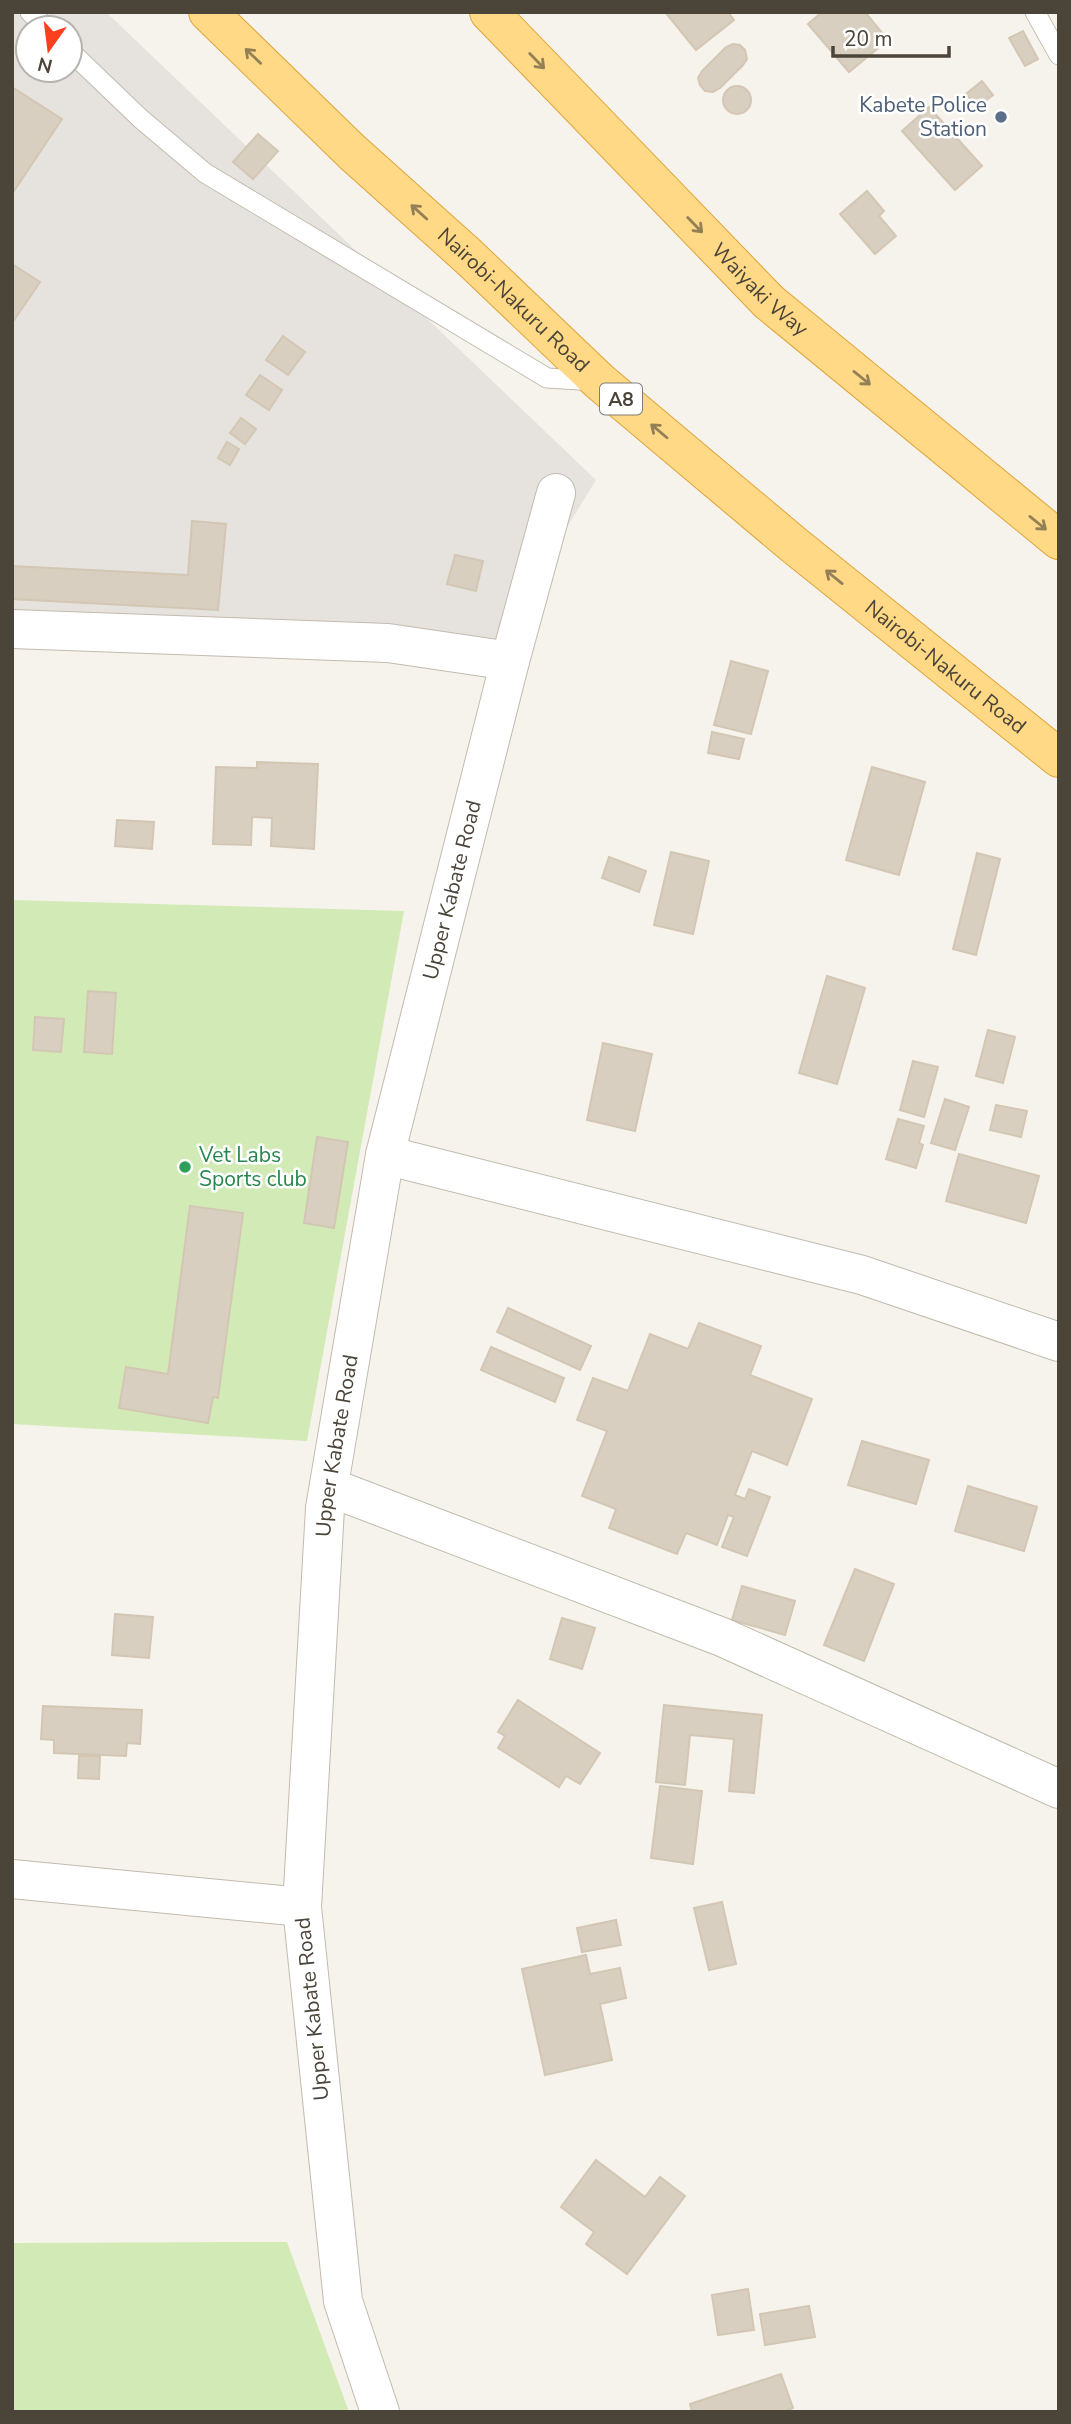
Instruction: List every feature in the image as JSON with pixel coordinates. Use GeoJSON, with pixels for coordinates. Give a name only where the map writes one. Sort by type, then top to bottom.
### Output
{"type":"FeatureCollection","features":[{"type":"Feature","properties":{"kind":"highway","name":"Nairobi-Nakuru Road"},"geometry":{"type":"LineString","coordinates":[[208,12],[352,152],[469,257],[599,381],[794,545],[1059,758]]}},
{"type":"Feature","properties":{"kind":"highway","name":"Waiyaki Way"},"geometry":{"type":"LineString","coordinates":[[489,12],[769,302],[1059,540]]}},
{"type":"Feature","properties":{"kind":"street","name":"Upper Kabate Road"},"geometry":{"type":"LineString","coordinates":[[380,2412],[343,2301],[302,1907],[325,1508],[385,1155],[510,661],[556,493]]}},
{"type":"Feature","properties":{"kind":"street"},"geometry":{"type":"LineString","coordinates":[[12,629],[388,643],[510,661]]}},
{"type":"Feature","properties":{"kind":"street"},"geometry":{"type":"LineString","coordinates":[[385,1155],[862,1275],[1059,1342]]}},
{"type":"Feature","properties":{"kind":"street"},"geometry":{"type":"LineString","coordinates":[[329,1487],[722,1637],[1059,1789]]}},
{"type":"Feature","properties":{"kind":"street"},"geometry":{"type":"LineString","coordinates":[[12,1879],[302,1907]]}},
{"type":"Feature","properties":{"kind":"lane"},"geometry":{"type":"LineString","coordinates":[[1035,12],[1059,55]]}},
{"type":"Feature","properties":{"kind":"lane"},"geometry":{"type":"LineString","coordinates":[[84,64],[141,119],[205,173],[547,378],[599,381]]}},
{"type":"Feature","properties":{"kind":"shaded area"},"geometry":{"type":"Polygon","coordinates":[[[12,12],[106,12],[596,480],[495,644],[12,618],[12,12]]]}},
{"type":"Feature","properties":{"kind":"green space","name":"Vet Labs Sports club"},"geometry":{"type":"Polygon","coordinates":[[[12,900],[404,911],[307,1441],[12,1424],[12,900]]]}},
{"type":"Feature","properties":{"kind":"green space"},"geometry":{"type":"Polygon","coordinates":[[[287,2242],[349,2412],[12,2412],[12,2243],[287,2242]]]}},
{"type":"Feature","properties":{"kind":"building"},"geometry":{"type":"Polygon","coordinates":[[[665,12],[728,12],[734,20],[696,50],[665,12]]]}},
{"type":"Feature","properties":{"kind":"building"},"geometry":{"type":"Polygon","coordinates":[[[822,12],[865,12],[888,40],[849,72],[808,24],[822,12]]]}},
{"type":"Feature","properties":{"kind":"building"},"geometry":{"type":"Polygon","coordinates":[[[1023,31],[1038,59],[1025,66],[1009,38],[1023,31]]]}},
{"type":"Feature","properties":{"kind":"building"},"geometry":{"type":"Polygon","coordinates":[[[740,45],[745,50],[747,59],[720,88],[713,92],[705,91],[698,78],[702,71],[726,47],[740,45]]]}},
{"type":"Feature","properties":{"kind":"building"},"geometry":{"type":"Polygon","coordinates":[[[982,81],[993,95],[977,107],[966,94],[982,81]]]}},
{"type":"Feature","properties":{"kind":"building"},"geometry":{"type":"Polygon","coordinates":[[[737,86],[747,90],[751,100],[747,110],[737,114],[727,110],[723,100],[727,90],[737,86]]]}},
{"type":"Feature","properties":{"kind":"building"},"geometry":{"type":"Polygon","coordinates":[[[12,87],[62,119],[12,194],[12,87]]]}},
{"type":"Feature","properties":{"kind":"building"},"geometry":{"type":"Polygon","coordinates":[[[929,107],[982,166],[955,190],[902,131],[929,107]]]}},
{"type":"Feature","properties":{"kind":"building"},"geometry":{"type":"Polygon","coordinates":[[[258,134],[278,151],[253,179],[233,162],[258,134]]]}},
{"type":"Feature","properties":{"kind":"building"},"geometry":{"type":"Polygon","coordinates":[[[867,191],[884,211],[879,216],[896,236],[875,254],[840,214],[867,191]]]}},
{"type":"Feature","properties":{"kind":"building"},"geometry":{"type":"Polygon","coordinates":[[[12,264],[40,282],[12,323],[12,264]]]}},
{"type":"Feature","properties":{"kind":"building"},"geometry":{"type":"Polygon","coordinates":[[[283,336],[305,352],[288,375],[266,360],[283,336]]]}},
{"type":"Feature","properties":{"kind":"building"},"geometry":{"type":"Polygon","coordinates":[[[260,375],[282,390],[269,410],[246,395],[260,375]]]}},
{"type":"Feature","properties":{"kind":"building"},"geometry":{"type":"Polygon","coordinates":[[[241,418],[256,429],[245,444],[230,433],[241,418]]]}},
{"type":"Feature","properties":{"kind":"building"},"geometry":{"type":"Polygon","coordinates":[[[227,442],[239,449],[230,465],[218,458],[227,442]]]}},
{"type":"Feature","properties":{"kind":"building"},"geometry":{"type":"Polygon","coordinates":[[[192,521],[226,524],[218,610],[12,599],[12,566],[188,575],[192,521]]]}},
{"type":"Feature","properties":{"kind":"building"},"geometry":{"type":"Polygon","coordinates":[[[455,555],[483,561],[476,591],[447,584],[455,555]]]}},
{"type":"Feature","properties":{"kind":"building"},"geometry":{"type":"Polygon","coordinates":[[[731,661],[768,671],[751,734],[714,725],[731,661]]]}},
{"type":"Feature","properties":{"kind":"building"},"geometry":{"type":"Polygon","coordinates":[[[712,732],[744,739],[739,759],[708,753],[712,732]]]}},
{"type":"Feature","properties":{"kind":"building"},"geometry":{"type":"Polygon","coordinates":[[[257,762],[318,764],[314,849],[271,846],[272,818],[252,817],[251,845],[213,844],[216,767],[257,768],[257,762]]]}},
{"type":"Feature","properties":{"kind":"building"},"geometry":{"type":"Polygon","coordinates":[[[872,767],[925,782],[899,875],[846,860],[872,767]]]}},
{"type":"Feature","properties":{"kind":"building"},"geometry":{"type":"Polygon","coordinates":[[[117,820],[154,822],[152,849],[115,846],[117,820]]]}},
{"type":"Feature","properties":{"kind":"building"},"geometry":{"type":"Polygon","coordinates":[[[671,852],[709,861],[693,934],[654,925],[671,852]]]}},
{"type":"Feature","properties":{"kind":"building"},"geometry":{"type":"Polygon","coordinates":[[[977,853],[1000,859],[976,955],[953,949],[977,853]]]}},
{"type":"Feature","properties":{"kind":"building"},"geometry":{"type":"Polygon","coordinates":[[[609,857],[646,871],[639,892],[602,878],[609,857]]]}},
{"type":"Feature","properties":{"kind":"building"},"geometry":{"type":"Polygon","coordinates":[[[827,976],[865,988],[837,1084],[799,1073],[827,976]]]}},
{"type":"Feature","properties":{"kind":"building"},"geometry":{"type":"Polygon","coordinates":[[[88,991],[116,993],[112,1054],[84,1052],[88,991]]]}},
{"type":"Feature","properties":{"kind":"building"},"geometry":{"type":"Polygon","coordinates":[[[35,1017],[64,1019],[61,1052],[33,1050],[35,1017]]]}},
{"type":"Feature","properties":{"kind":"building"},"geometry":{"type":"Polygon","coordinates":[[[988,1030],[1015,1037],[1003,1083],[976,1076],[988,1030]]]}},
{"type":"Feature","properties":{"kind":"building"},"geometry":{"type":"Polygon","coordinates":[[[603,1043],[652,1054],[635,1131],[587,1120],[603,1043]]]}},
{"type":"Feature","properties":{"kind":"building"},"geometry":{"type":"Polygon","coordinates":[[[913,1061],[938,1067],[924,1117],[900,1110],[913,1061]]]}},
{"type":"Feature","properties":{"kind":"building"},"geometry":{"type":"Polygon","coordinates":[[[945,1099],[969,1107],[955,1150],[931,1143],[945,1099]]]}},
{"type":"Feature","properties":{"kind":"building"},"geometry":{"type":"Polygon","coordinates":[[[996,1105],[1027,1111],[1021,1137],[990,1130],[996,1105]]]}},
{"type":"Feature","properties":{"kind":"building"},"geometry":{"type":"Polygon","coordinates":[[[898,1119],[924,1126],[919,1143],[923,1145],[916,1168],[886,1159],[898,1119]]]}},
{"type":"Feature","properties":{"kind":"building"},"geometry":{"type":"Polygon","coordinates":[[[317,1137],[348,1142],[334,1228],[304,1223],[317,1137]]]}},
{"type":"Feature","properties":{"kind":"building"},"geometry":{"type":"Polygon","coordinates":[[[959,1154],[1039,1176],[1026,1223],[946,1201],[959,1154]]]}},
{"type":"Feature","properties":{"kind":"building"},"geometry":{"type":"Polygon","coordinates":[[[190,1206],[243,1213],[218,1398],[213,1397],[208,1423],[119,1408],[126,1367],[168,1374],[190,1206]]]}},
{"type":"Feature","properties":{"kind":"building"},"geometry":{"type":"Polygon","coordinates":[[[508,1308],[591,1346],[580,1370],[497,1332],[508,1308]]]}},
{"type":"Feature","properties":{"kind":"building"},"geometry":{"type":"Polygon","coordinates":[[[699,1323],[761,1346],[750,1375],[812,1399],[787,1465],[752,1451],[735,1495],[745,1499],[749,1489],[770,1497],[747,1556],[722,1547],[734,1517],[728,1515],[717,1545],[686,1533],[677,1554],[609,1528],[616,1509],[582,1496],[607,1431],[577,1420],[593,1378],[628,1391],[650,1334],[688,1349],[699,1323]]]}},
{"type":"Feature","properties":{"kind":"building"},"geometry":{"type":"Polygon","coordinates":[[[491,1347],[564,1378],[555,1402],[481,1370],[491,1347]]]}},
{"type":"Feature","properties":{"kind":"building"},"geometry":{"type":"Polygon","coordinates":[[[862,1441],[929,1460],[916,1504],[848,1485],[862,1441]]]}},
{"type":"Feature","properties":{"kind":"building"},"geometry":{"type":"Polygon","coordinates":[[[968,1486],[1037,1507],[1024,1551],[955,1531],[968,1486]]]}},
{"type":"Feature","properties":{"kind":"building"},"geometry":{"type":"Polygon","coordinates":[[[855,1569],[894,1584],[864,1661],[824,1645],[855,1569]]]}},
{"type":"Feature","properties":{"kind":"building"},"geometry":{"type":"Polygon","coordinates":[[[742,1586],[795,1601],[785,1635],[732,1620],[742,1586]]]}},
{"type":"Feature","properties":{"kind":"building"},"geometry":{"type":"Polygon","coordinates":[[[115,1614],[153,1617],[149,1658],[112,1655],[115,1614]]]}},
{"type":"Feature","properties":{"kind":"building"},"geometry":{"type":"Polygon","coordinates":[[[562,1618],[595,1628],[582,1669],[550,1659],[562,1618]]]}},
{"type":"Feature","properties":{"kind":"building"},"geometry":{"type":"Polygon","coordinates":[[[518,1700],[600,1753],[580,1784],[566,1776],[559,1787],[498,1748],[505,1736],[498,1732],[518,1700]]]}},
{"type":"Feature","properties":{"kind":"building"},"geometry":{"type":"Polygon","coordinates":[[[664,1705],[762,1715],[754,1793],[729,1791],[734,1739],[690,1735],[685,1785],[656,1782],[664,1705]]]}},
{"type":"Feature","properties":{"kind":"building"},"geometry":{"type":"Polygon","coordinates":[[[43,1706],[142,1710],[140,1744],[127,1743],[126,1756],[54,1753],[54,1740],[41,1739],[43,1706]]]}},
{"type":"Feature","properties":{"kind":"building"},"geometry":{"type":"Polygon","coordinates":[[[79,1756],[100,1756],[99,1779],[78,1778],[79,1756]]]}},
{"type":"Feature","properties":{"kind":"building"},"geometry":{"type":"Polygon","coordinates":[[[660,1786],[702,1791],[693,1864],[651,1858],[660,1786]]]}},
{"type":"Feature","properties":{"kind":"building"},"geometry":{"type":"Polygon","coordinates":[[[722,1902],[736,1964],[709,1970],[694,1908],[722,1902]]]}},
{"type":"Feature","properties":{"kind":"building"},"geometry":{"type":"Polygon","coordinates":[[[616,1920],[621,1945],[582,1952],[577,1928],[616,1920]]]}},
{"type":"Feature","properties":{"kind":"building"},"geometry":{"type":"Polygon","coordinates":[[[586,1955],[590,1974],[620,1968],[626,1998],[600,2004],[612,2060],[545,2075],[522,1969],[586,1955]]]}},
{"type":"Feature","properties":{"kind":"building"},"geometry":{"type":"Polygon","coordinates":[[[596,2160],[645,2197],[660,2177],[685,2196],[627,2274],[586,2244],[594,2232],[561,2207],[596,2160]]]}},
{"type":"Feature","properties":{"kind":"building"},"geometry":{"type":"Polygon","coordinates":[[[748,2289],[754,2330],[718,2335],[712,2295],[748,2289]]]}},
{"type":"Feature","properties":{"kind":"building"},"geometry":{"type":"Polygon","coordinates":[[[809,2306],[815,2337],[765,2345],[760,2314],[809,2306]]]}},
{"type":"Feature","properties":{"kind":"building"},"geometry":{"type":"Polygon","coordinates":[[[781,2374],[793,2408],[783,2412],[692,2412],[690,2404],[781,2374]]]}},
{"type":"Feature","properties":{"kind":"place","name":"Kabete Police Station"},"geometry":{"type":"Point","coordinates":[1001,117]}},
{"type":"Feature","properties":{"kind":"place","name":"Vet Labs Sports club"},"geometry":{"type":"Point","coordinates":[185,1167]}}]}
